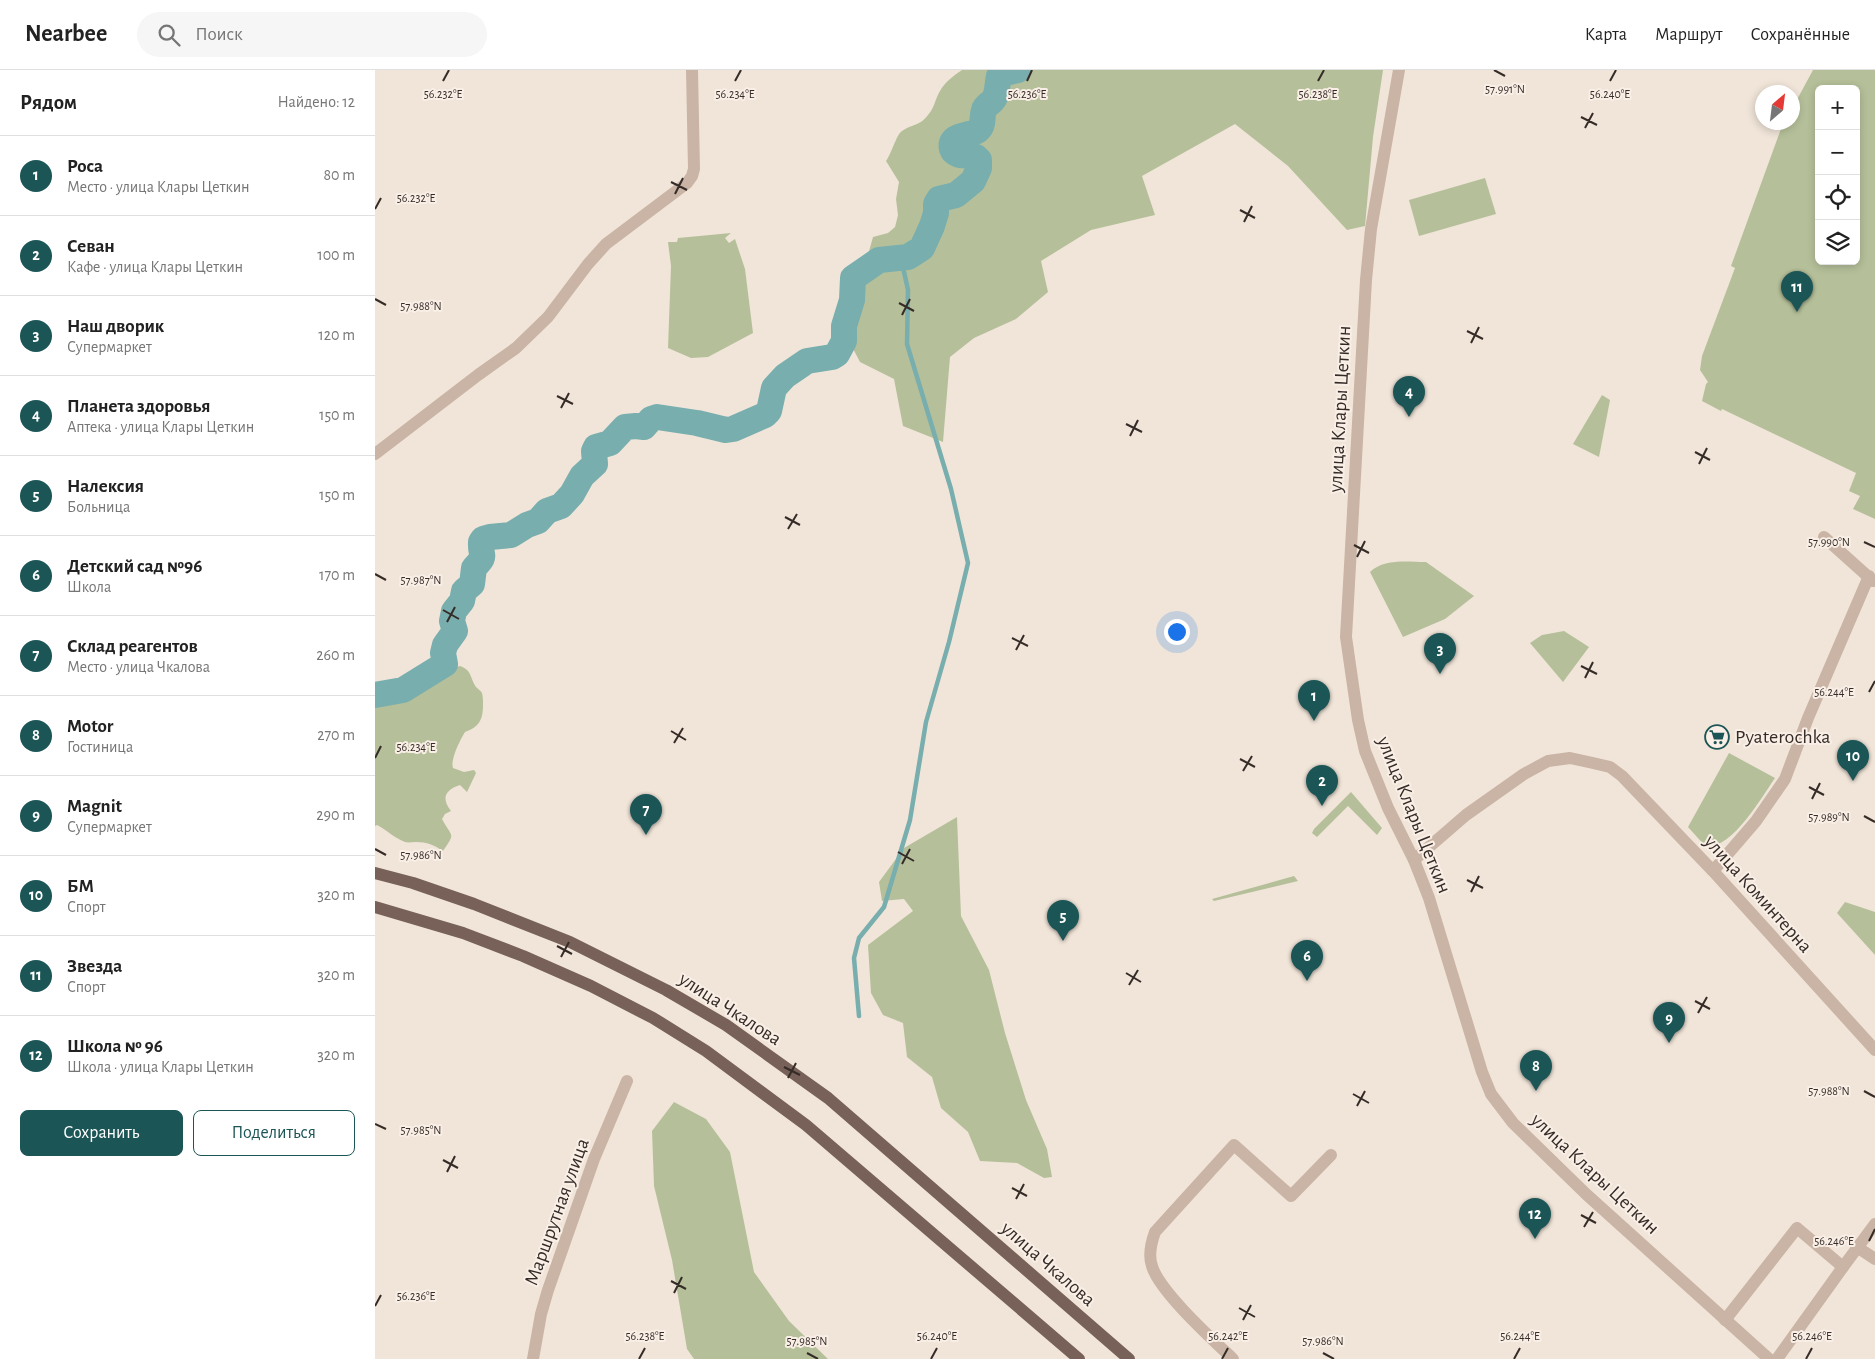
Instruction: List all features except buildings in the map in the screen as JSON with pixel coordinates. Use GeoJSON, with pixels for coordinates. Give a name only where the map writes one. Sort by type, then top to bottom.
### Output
{"type":"FeatureCollection","features":[{"type":"Feature","properties":{"kind":"main road","name":"улица Чкалова"},"geometry":{"type":"LineString","coordinates":[[375,873],[413,883],[474,904],[570,942],[666,990],[726,1025],[828,1098],[1129,1359]]}},
{"type":"Feature","properties":{"kind":"main road"},"geometry":{"type":"LineString","coordinates":[[375,907],[463,933],[523,956],[591,986],[635,1009],[707,1052],[806,1125],[1079,1359]]}},
{"type":"Feature","properties":{"kind":"street"},"geometry":{"type":"LineString","coordinates":[[375,454],[516,348],[547,317],[606,244],[687,183],[694,169],[692,70]]}},
{"type":"Feature","properties":{"kind":"street","name":"улица Клары Цеткин"},"geometry":{"type":"LineString","coordinates":[[1399,70],[1371,229],[1365,280],[1347,637],[1358,720],[1365,751],[1388,808],[1414,860],[1429,898],[1475,1050],[1491,1094],[1513,1123],[1556,1166],[1769,1359]]}},
{"type":"Feature","properties":{"kind":"street"},"geometry":{"type":"LineString","coordinates":[[1713,871],[1756,821],[1785,779],[1808,718],[1872,579],[1824,537]]}},
{"type":"Feature","properties":{"kind":"street","name":"улица Коминтерна"},"geometry":{"type":"LineString","coordinates":[[1414,860],[1466,814],[1524,774],[1548,761],[1570,758],[1610,767],[1622,776],[1713,871],[1875,1050]]}},
{"type":"Feature","properties":{"kind":"street","name":"Маршрутная улица"},"geometry":{"type":"LineString","coordinates":[[533,1359],[541,1314],[551,1282],[594,1159],[627,1082]]}},
{"type":"Feature","properties":{"kind":"street"},"geometry":{"type":"LineString","coordinates":[[1233,1359],[1201,1328],[1158,1278],[1152,1266],[1150,1254],[1151,1242],[1155,1232],[1234,1145],[1291,1196],[1331,1155]]}},
{"type":"Feature","properties":{"kind":"street"},"geometry":{"type":"LineString","coordinates":[[1777,1359],[1875,1224]]}},
{"type":"Feature","properties":{"kind":"street"},"geometry":{"type":"LineString","coordinates":[[1725,1320],[1797,1228],[1843,1267]]}},
{"type":"Feature","properties":{"kind":"street"},"geometry":{"type":"LineString","coordinates":[[1857,1247],[1875,1259]]}},
{"type":"Feature","properties":{"kind":"green space"},"geometry":{"type":"Polygon","coordinates":[[[962,70],[1383,70],[1373,137],[1365,226],[1347,230],[1288,166],[1235,124],[1142,176],[1155,215],[1091,230],[1041,261],[1048,292],[1016,319],[974,338],[950,357],[943,442],[903,426],[894,379],[860,362],[837,318],[860,284],[873,237],[888,233],[895,227],[898,215],[896,199],[899,182],[886,161],[898,136],[902,131],[925,119],[944,85],[962,70]]]}},
{"type":"Feature","properties":{"kind":"green space"},"geometry":{"type":"Polygon","coordinates":[[[1813,70],[1875,70],[1875,519],[1853,509],[1860,496],[1849,491],[1856,473],[1702,401],[1708,382],[1700,370],[1702,356],[1735,268],[1731,266],[1781,130],[1800,130],[1800,94],[1813,70]]]}},
{"type":"Feature","properties":{"kind":"green space"},"geometry":{"type":"Polygon","coordinates":[[[1485,178],[1496,214],[1419,236],[1409,200],[1485,178]]]}},
{"type":"Feature","properties":{"kind":"green space"},"geometry":{"type":"Polygon","coordinates":[[[731,233],[725,238],[729,243],[735,239],[745,269],[753,333],[708,357],[691,358],[668,348],[671,266],[668,242],[677,242],[678,238],[731,233]]]}},
{"type":"Feature","properties":{"kind":"green space"},"geometry":{"type":"Polygon","coordinates":[[[1602,395],[1610,400],[1599,457],[1573,444],[1602,395]]]}},
{"type":"Feature","properties":{"kind":"green space"},"geometry":{"type":"Polygon","coordinates":[[[1404,561],[1426,562],[1474,596],[1445,619],[1403,637],[1370,572],[1389,563],[1404,561]]]}},
{"type":"Feature","properties":{"kind":"green space"},"geometry":{"type":"Polygon","coordinates":[[[1564,631],[1589,647],[1563,682],[1530,643],[1542,635],[1564,631]]]}},
{"type":"Feature","properties":{"kind":"green space"},"geometry":{"type":"Polygon","coordinates":[[[460,666],[469,672],[476,687],[482,693],[483,710],[477,725],[465,732],[454,755],[453,768],[464,772],[474,770],[476,773],[467,792],[460,785],[451,789],[446,795],[446,802],[451,811],[445,814],[442,819],[450,832],[451,838],[443,851],[427,843],[405,842],[377,825],[375,826],[375,699],[405,694],[427,682],[440,680],[446,670],[460,666]]]}},
{"type":"Feature","properties":{"kind":"green space"},"geometry":{"type":"Polygon","coordinates":[[[1729,753],[1775,778],[1736,831],[1716,845],[1706,847],[1688,827],[1729,753]]]}},
{"type":"Feature","properties":{"kind":"green space"},"geometry":{"type":"Polygon","coordinates":[[[1351,792],[1382,828],[1377,835],[1348,806],[1317,837],[1312,833],[1314,829],[1351,792]]]}},
{"type":"Feature","properties":{"kind":"green space"},"geometry":{"type":"Polygon","coordinates":[[[957,817],[961,916],[989,970],[1005,1033],[1026,1100],[1047,1149],[1052,1177],[1044,1178],[1017,1163],[980,1161],[968,1132],[941,1108],[932,1077],[907,1057],[903,1023],[883,1015],[871,993],[868,945],[913,911],[904,899],[882,901],[879,882],[904,848],[957,817]]]}},
{"type":"Feature","properties":{"kind":"green space"},"geometry":{"type":"Polygon","coordinates":[[[1294,876],[1298,881],[1214,901],[1212,899],[1294,876]]]}},
{"type":"Feature","properties":{"kind":"green space"},"geometry":{"type":"Polygon","coordinates":[[[1845,902],[1875,912],[1875,955],[1837,913],[1845,902]]]}},
{"type":"Feature","properties":{"kind":"green space"},"geometry":{"type":"Polygon","coordinates":[[[674,1102],[706,1119],[730,1152],[754,1272],[789,1321],[828,1359],[694,1359],[687,1349],[672,1260],[654,1186],[652,1131],[674,1102]]]}},
{"type":"Feature","properties":{"kind":"waterway"},"geometry":{"type":"LineString","coordinates":[[375,695],[403,690],[445,664],[443,653],[445,645],[455,631],[452,621],[454,611],[462,601],[464,591],[472,584],[474,568],[482,558],[481,542],[483,539],[511,535],[527,525],[538,521],[547,511],[561,506],[572,494],[582,476],[595,464],[594,451],[596,447],[610,443],[625,427],[644,427],[651,419],[657,417],[697,423],[726,430],[733,429],[765,415],[769,411],[774,388],[785,376],[807,361],[832,357],[837,354],[844,341],[844,326],[852,300],[853,278],[879,260],[908,257],[922,248],[932,226],[936,213],[936,204],[939,199],[956,195],[973,181],[979,168],[979,160],[976,157],[959,155],[954,152],[952,149],[953,141],[960,136],[974,133],[979,129],[982,124],[985,108],[993,100],[997,91],[999,76],[1018,70]]}},
{"type":"Feature","properties":{"kind":"waterway"},"geometry":{"type":"LineString","coordinates":[[859,1016],[854,958],[859,938],[884,907],[910,820],[926,722],[949,642],[968,563],[951,489],[907,344],[908,290],[901,258]]}},
{"type":"Feature","properties":{"kind":"place","name":"Звезда"},"geometry":{"type":"Point","coordinates":[1797,312]}},
{"type":"Feature","properties":{"kind":"place","name":"Планета здоровья"},"geometry":{"type":"Point","coordinates":[1409,417]}},
{"type":"Feature","properties":{"kind":"place","name":"Наш дворик"},"geometry":{"type":"Point","coordinates":[1440,674]}},
{"type":"Feature","properties":{"kind":"place","name":"Роса"},"geometry":{"type":"Point","coordinates":[1314,721]}},
{"type":"Feature","properties":{"kind":"place","name":"Pyaterochka"},"geometry":{"type":"Point","coordinates":[1717,737]}},
{"type":"Feature","properties":{"kind":"place","name":"БМ"},"geometry":{"type":"Point","coordinates":[1853,781]}},
{"type":"Feature","properties":{"kind":"place","name":"Севан"},"geometry":{"type":"Point","coordinates":[1322,806]}},
{"type":"Feature","properties":{"kind":"place","name":"Склад реагентов"},"geometry":{"type":"Point","coordinates":[646,835]}},
{"type":"Feature","properties":{"kind":"place","name":"Налексия"},"geometry":{"type":"Point","coordinates":[1063,941]}},
{"type":"Feature","properties":{"kind":"place","name":"Детский сад №96"},"geometry":{"type":"Point","coordinates":[1307,981]}},
{"type":"Feature","properties":{"kind":"place","name":"Magnit"},"geometry":{"type":"Point","coordinates":[1669,1043]}},
{"type":"Feature","properties":{"kind":"place","name":"Motor"},"geometry":{"type":"Point","coordinates":[1536,1091]}},
{"type":"Feature","properties":{"kind":"place","name":"Школа № 96"},"geometry":{"type":"Point","coordinates":[1535,1239]}}]}
